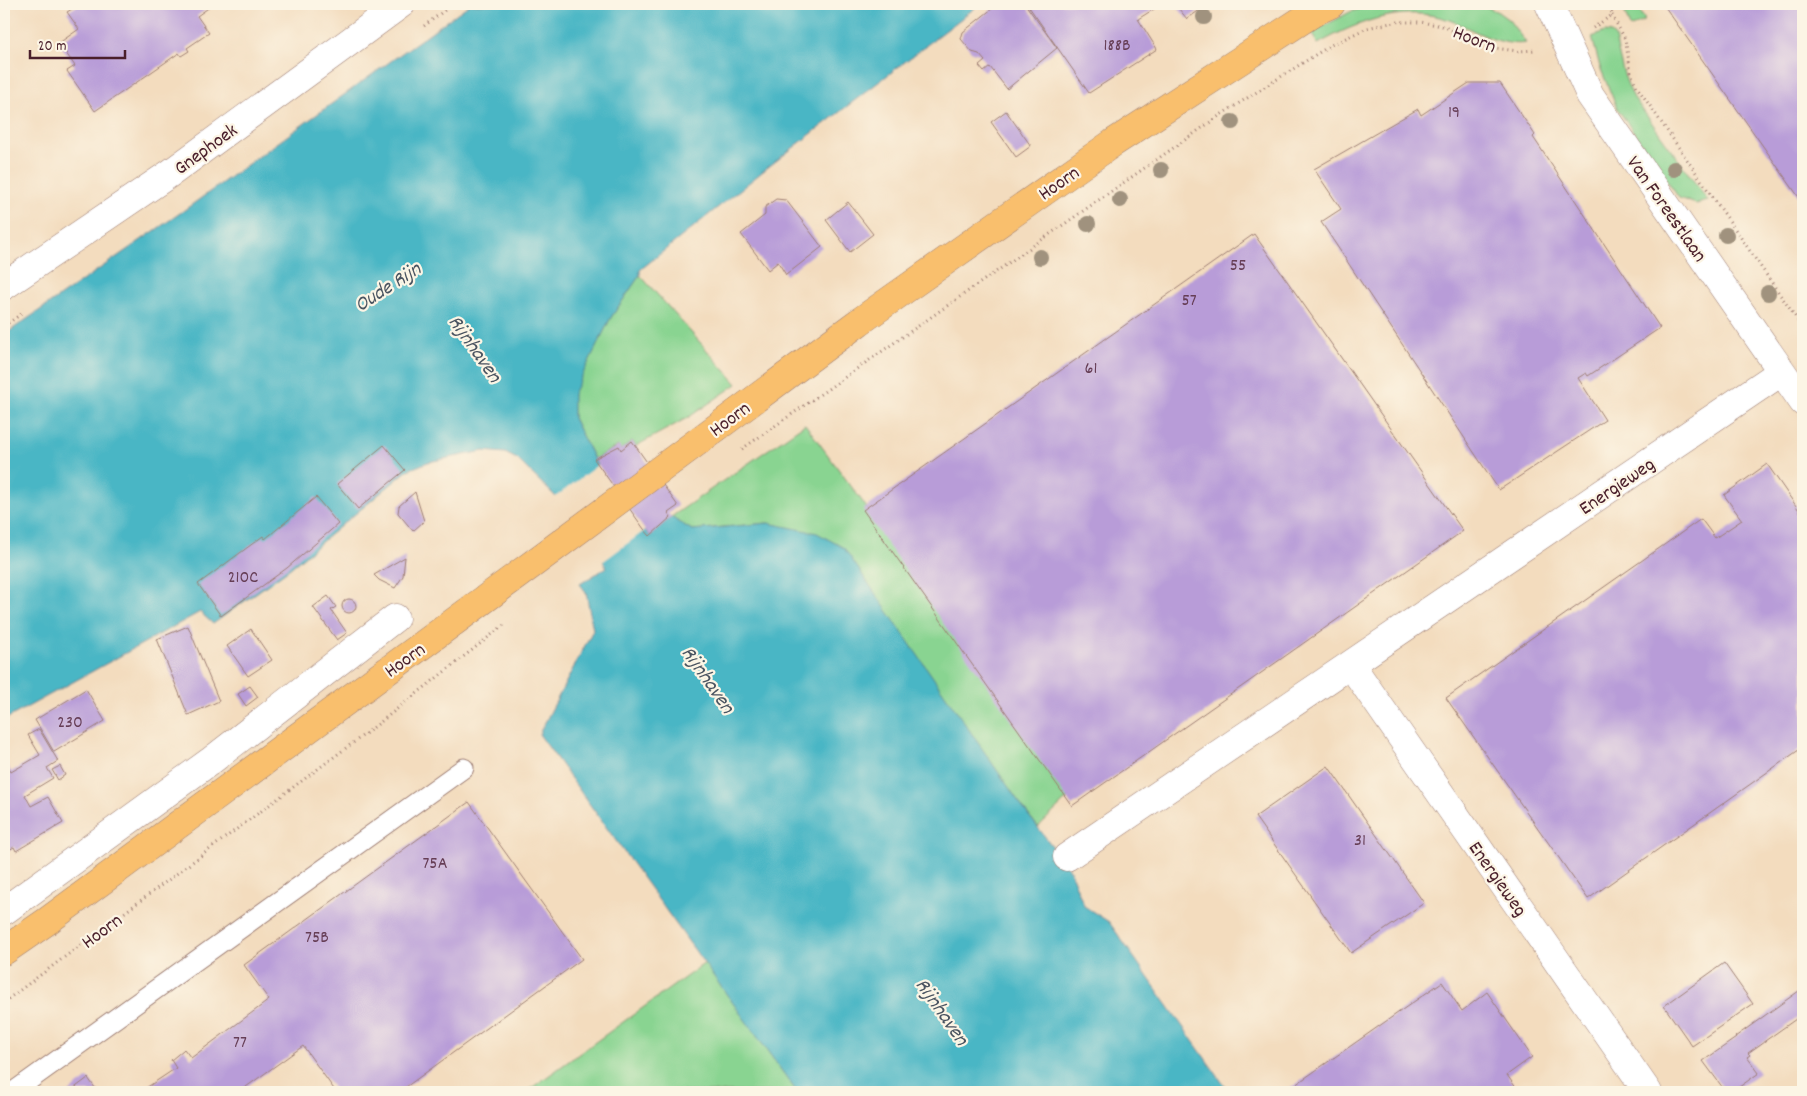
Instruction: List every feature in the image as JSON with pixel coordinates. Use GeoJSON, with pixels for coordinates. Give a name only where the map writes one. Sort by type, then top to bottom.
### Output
{"type":"FeatureCollection","features":[{"type":"Feature","properties":{"kind":"main road","name":"Hoorn"},"geometry":{"type":"LineString","coordinates":[[4,951],[859,322],[1105,149],[1316,11],[1331,4]]}},
{"type":"Feature","properties":{"kind":"street","name":"Gnephoek"},"geometry":{"type":"LineString","coordinates":[[4,286],[172,172],[402,4]]}},
{"type":"Feature","properties":{"kind":"street","name":"Van Foreestlaan"},"geometry":{"type":"LineString","coordinates":[[1549,4],[1590,95],[1803,402]]}},
{"type":"Feature","properties":{"kind":"street","name":"Energieweg"},"geometry":{"type":"LineString","coordinates":[[1067,857],[1781,372]]}},
{"type":"Feature","properties":{"kind":"street","name":"Hoorn"},"geometry":{"type":"LineString","coordinates":[[4,911],[212,760],[395,618]]}},
{"type":"Feature","properties":{"kind":"street","name":"Energieweg"},"geometry":{"type":"LineString","coordinates":[[1351,664],[1648,1092]]}},
{"type":"Feature","properties":{"kind":"street"},"geometry":{"type":"LineString","coordinates":[[119,828],[141,852]]}},
{"type":"Feature","properties":{"kind":"lane"},"geometry":{"type":"LineString","coordinates":[[13,1092],[464,768]]}},
{"type":"Feature","properties":{"kind":"path"},"geometry":{"type":"LineString","coordinates":[[1610,4],[1612,15],[1625,39],[1631,73],[1637,87],[1803,328]]}},
{"type":"Feature","properties":{"kind":"path","name":"Hoorn"},"geometry":{"type":"LineString","coordinates":[[737,453],[1222,114],[1331,45],[1367,28],[1396,22],[1421,22],[1442,26],[1495,48],[1517,51],[1536,50],[1565,42],[1612,15]]}},
{"type":"Feature","properties":{"kind":"path","name":"Hoorn"},"geometry":{"type":"LineString","coordinates":[[4,1002],[369,731],[510,621]]}},
{"type":"Feature","properties":{"kind":"green space"},"geometry":{"type":"Polygon","coordinates":[[[1375,4],[1480,4],[1498,12],[1509,20],[1526,43],[1517,44],[1499,41],[1457,23],[1421,14],[1403,14],[1368,21],[1318,44],[1311,33],[1350,12],[1375,4]]]}},
{"type":"Feature","properties":{"kind":"green space"},"geometry":{"type":"Polygon","coordinates":[[[1622,4],[1635,4],[1645,20],[1630,28],[1622,4]]]}},
{"type":"Feature","properties":{"kind":"green space"},"geometry":{"type":"Polygon","coordinates":[[[1605,32],[1612,33],[1615,37],[1624,76],[1634,98],[1708,201],[1696,204],[1679,198],[1617,108],[1600,67],[1592,37],[1605,32]]]}},
{"type":"Feature","properties":{"kind":"green space"},"geometry":{"type":"Polygon","coordinates":[[[640,275],[737,384],[689,417],[636,446],[632,441],[621,450],[618,446],[594,459],[573,418],[572,394],[610,319],[640,275]]]}},
{"type":"Feature","properties":{"kind":"green space"},"geometry":{"type":"Polygon","coordinates":[[[805,424],[862,501],[1068,798],[1038,827],[768,523],[692,530],[671,517],[805,424]]]}},
{"type":"Feature","properties":{"kind":"green space"},"geometry":{"type":"Polygon","coordinates":[[[705,963],[797,1092],[526,1092],[705,963]]]}},
{"type":"Feature","properties":{"kind":"water"},"geometry":{"type":"Polygon","coordinates":[[[470,4],[980,4],[767,168],[640,270],[640,275],[610,319],[573,394],[573,418],[597,465],[650,536],[671,517],[692,530],[768,523],[817,533],[844,548],[1023,808],[1069,868],[1084,906],[1109,922],[1229,1092],[797,1092],[539,734],[593,630],[586,592],[580,584],[607,567],[555,496],[517,459],[505,453],[484,451],[428,462],[408,470],[289,569],[213,624],[200,612],[4,720],[4,335],[183,211],[470,4]]]}},
{"type":"Feature","properties":{"kind":"pier"},"geometry":{"type":"Polygon","coordinates":[[[599,464],[647,529],[601,563],[554,498],[599,464]]]}},
{"type":"Feature","properties":{"kind":"building"},"geometry":{"type":"Polygon","coordinates":[[[76,4],[214,4],[197,16],[209,33],[187,48],[189,51],[181,56],[179,53],[95,111],[67,71],[75,66],[59,43],[79,29],[67,12],[77,6],[76,4]]]}},
{"type":"Feature","properties":{"kind":"building"},"geometry":{"type":"Polygon","coordinates":[[[998,4],[1005,4],[1006,6],[1009,4],[1025,4],[1057,48],[1007,89],[990,67],[984,72],[979,66],[985,61],[979,54],[972,52],[961,39],[963,32],[998,4]]]}},
{"type":"Feature","properties":{"kind":"building"},"geometry":{"type":"Polygon","coordinates":[[[1027,4],[1162,4],[1138,19],[1157,49],[1089,93],[1027,4]]]}},
{"type":"Feature","properties":{"kind":"building"},"geometry":{"type":"Polygon","coordinates":[[[1175,4],[1208,4],[1187,19],[1175,4]]]}},
{"type":"Feature","properties":{"kind":"building"},"geometry":{"type":"Polygon","coordinates":[[[1663,4],[1803,4],[1803,203],[1663,4]]]}},
{"type":"Feature","properties":{"kind":"building"},"geometry":{"type":"Polygon","coordinates":[[[1469,83],[1500,83],[1535,135],[1533,137],[1660,328],[1588,376],[1586,373],[1578,378],[1605,420],[1499,490],[1321,222],[1341,209],[1314,169],[1418,109],[1421,115],[1469,83]]]}},
{"type":"Feature","properties":{"kind":"building"},"geometry":{"type":"Polygon","coordinates":[[[1006,111],[1031,146],[1016,157],[991,122],[1006,111]]]}},
{"type":"Feature","properties":{"kind":"building"},"geometry":{"type":"Polygon","coordinates":[[[776,199],[786,200],[822,247],[786,275],[778,262],[768,270],[741,234],[765,215],[765,207],[776,199]]]}},
{"type":"Feature","properties":{"kind":"building"},"geometry":{"type":"Polygon","coordinates":[[[848,202],[873,234],[850,252],[826,220],[848,202]]]}},
{"type":"Feature","properties":{"kind":"building"},"geometry":{"type":"Polygon","coordinates":[[[1254,234],[1463,531],[1072,806],[863,510],[1254,234]]]}},
{"type":"Feature","properties":{"kind":"building"},"geometry":{"type":"Polygon","coordinates":[[[632,441],[678,506],[668,513],[671,517],[650,536],[594,459],[619,446],[621,450],[632,441]]]}},
{"type":"Feature","properties":{"kind":"building"},"geometry":{"type":"Polygon","coordinates":[[[384,445],[405,470],[358,509],[337,484],[384,445]]]}},
{"type":"Feature","properties":{"kind":"building"},"geometry":{"type":"Polygon","coordinates":[[[1767,464],[1803,516],[1803,747],[1588,899],[1446,698],[1701,519],[1715,538],[1742,520],[1724,495],[1767,464]]]}},
{"type":"Feature","properties":{"kind":"building"},"geometry":{"type":"Polygon","coordinates":[[[415,492],[424,521],[413,531],[398,513],[399,506],[415,492]]]}},
{"type":"Feature","properties":{"kind":"building"},"geometry":{"type":"Polygon","coordinates":[[[316,497],[338,524],[287,568],[221,616],[198,584],[263,536],[265,539],[316,497]]]}},
{"type":"Feature","properties":{"kind":"building"},"geometry":{"type":"Polygon","coordinates":[[[405,557],[403,576],[395,588],[379,580],[374,575],[405,557]]]}},
{"type":"Feature","properties":{"kind":"building"},"geometry":{"type":"Polygon","coordinates":[[[328,596],[336,607],[331,610],[347,633],[337,640],[313,607],[328,596]]]}},
{"type":"Feature","properties":{"kind":"building"},"geometry":{"type":"Polygon","coordinates":[[[346,599],[352,599],[356,606],[352,613],[346,613],[342,609],[342,603],[346,599]]]}},
{"type":"Feature","properties":{"kind":"building"},"geometry":{"type":"Polygon","coordinates":[[[188,626],[219,701],[188,715],[157,639],[188,626]]]}},
{"type":"Feature","properties":{"kind":"building"},"geometry":{"type":"Polygon","coordinates":[[[251,629],[272,660],[248,676],[227,646],[251,629]]]}},
{"type":"Feature","properties":{"kind":"building"},"geometry":{"type":"Polygon","coordinates":[[[250,686],[258,697],[246,706],[238,694],[250,686]]]}},
{"type":"Feature","properties":{"kind":"building"},"geometry":{"type":"Polygon","coordinates":[[[86,689],[105,721],[54,752],[35,720],[86,689]]]}},
{"type":"Feature","properties":{"kind":"building"},"geometry":{"type":"Polygon","coordinates":[[[39,729],[58,761],[47,768],[53,778],[25,795],[31,806],[48,797],[63,823],[16,851],[14,847],[4,853],[4,759],[11,772],[40,755],[28,735],[39,729]]]}},
{"type":"Feature","properties":{"kind":"building"},"geometry":{"type":"Polygon","coordinates":[[[60,766],[65,775],[58,780],[52,770],[60,766]]]}},
{"type":"Feature","properties":{"kind":"building"},"geometry":{"type":"Polygon","coordinates":[[[1328,766],[1424,903],[1351,953],[1255,817],[1328,766]]]}},
{"type":"Feature","properties":{"kind":"building"},"geometry":{"type":"Polygon","coordinates":[[[469,802],[582,959],[399,1092],[336,1092],[303,1046],[239,1092],[140,1092],[176,1068],[171,1060],[184,1049],[191,1058],[269,1000],[244,965],[469,802]]]}},
{"type":"Feature","properties":{"kind":"building"},"geometry":{"type":"Polygon","coordinates":[[[1724,963],[1753,1004],[1692,1046],[1664,1006],[1724,963]]]}},
{"type":"Feature","properties":{"kind":"building"},"geometry":{"type":"Polygon","coordinates":[[[1442,982],[1462,1011],[1487,992],[1532,1057],[1507,1075],[1519,1092],[1285,1092],[1442,982]]]}},
{"type":"Feature","properties":{"kind":"building"},"geometry":{"type":"Polygon","coordinates":[[[1803,988],[1803,1014],[1748,1053],[1750,1055],[1747,1057],[1759,1073],[1732,1092],[1726,1092],[1703,1061],[1803,988]]]}},
{"type":"Feature","properties":{"kind":"building"},"geometry":{"type":"Polygon","coordinates":[[[88,1078],[98,1092],[69,1092],[88,1078]]]}},
{"type":"Feature","properties":{"kind":"water label","name":"Oude Rijn"},"geometry":{"type":"Point","coordinates":[387,286]}},
{"type":"Feature","properties":{"kind":"water label","name":"Rijnhaven"},"geometry":{"type":"Point","coordinates":[476,348]}},
{"type":"Feature","properties":{"kind":"water label","name":"Rijnhaven"},"geometry":{"type":"Point","coordinates":[709,679]}},
{"type":"Feature","properties":{"kind":"water label","name":"Rijnhaven"},"geometry":{"type":"Point","coordinates":[943,1011]}}]}
